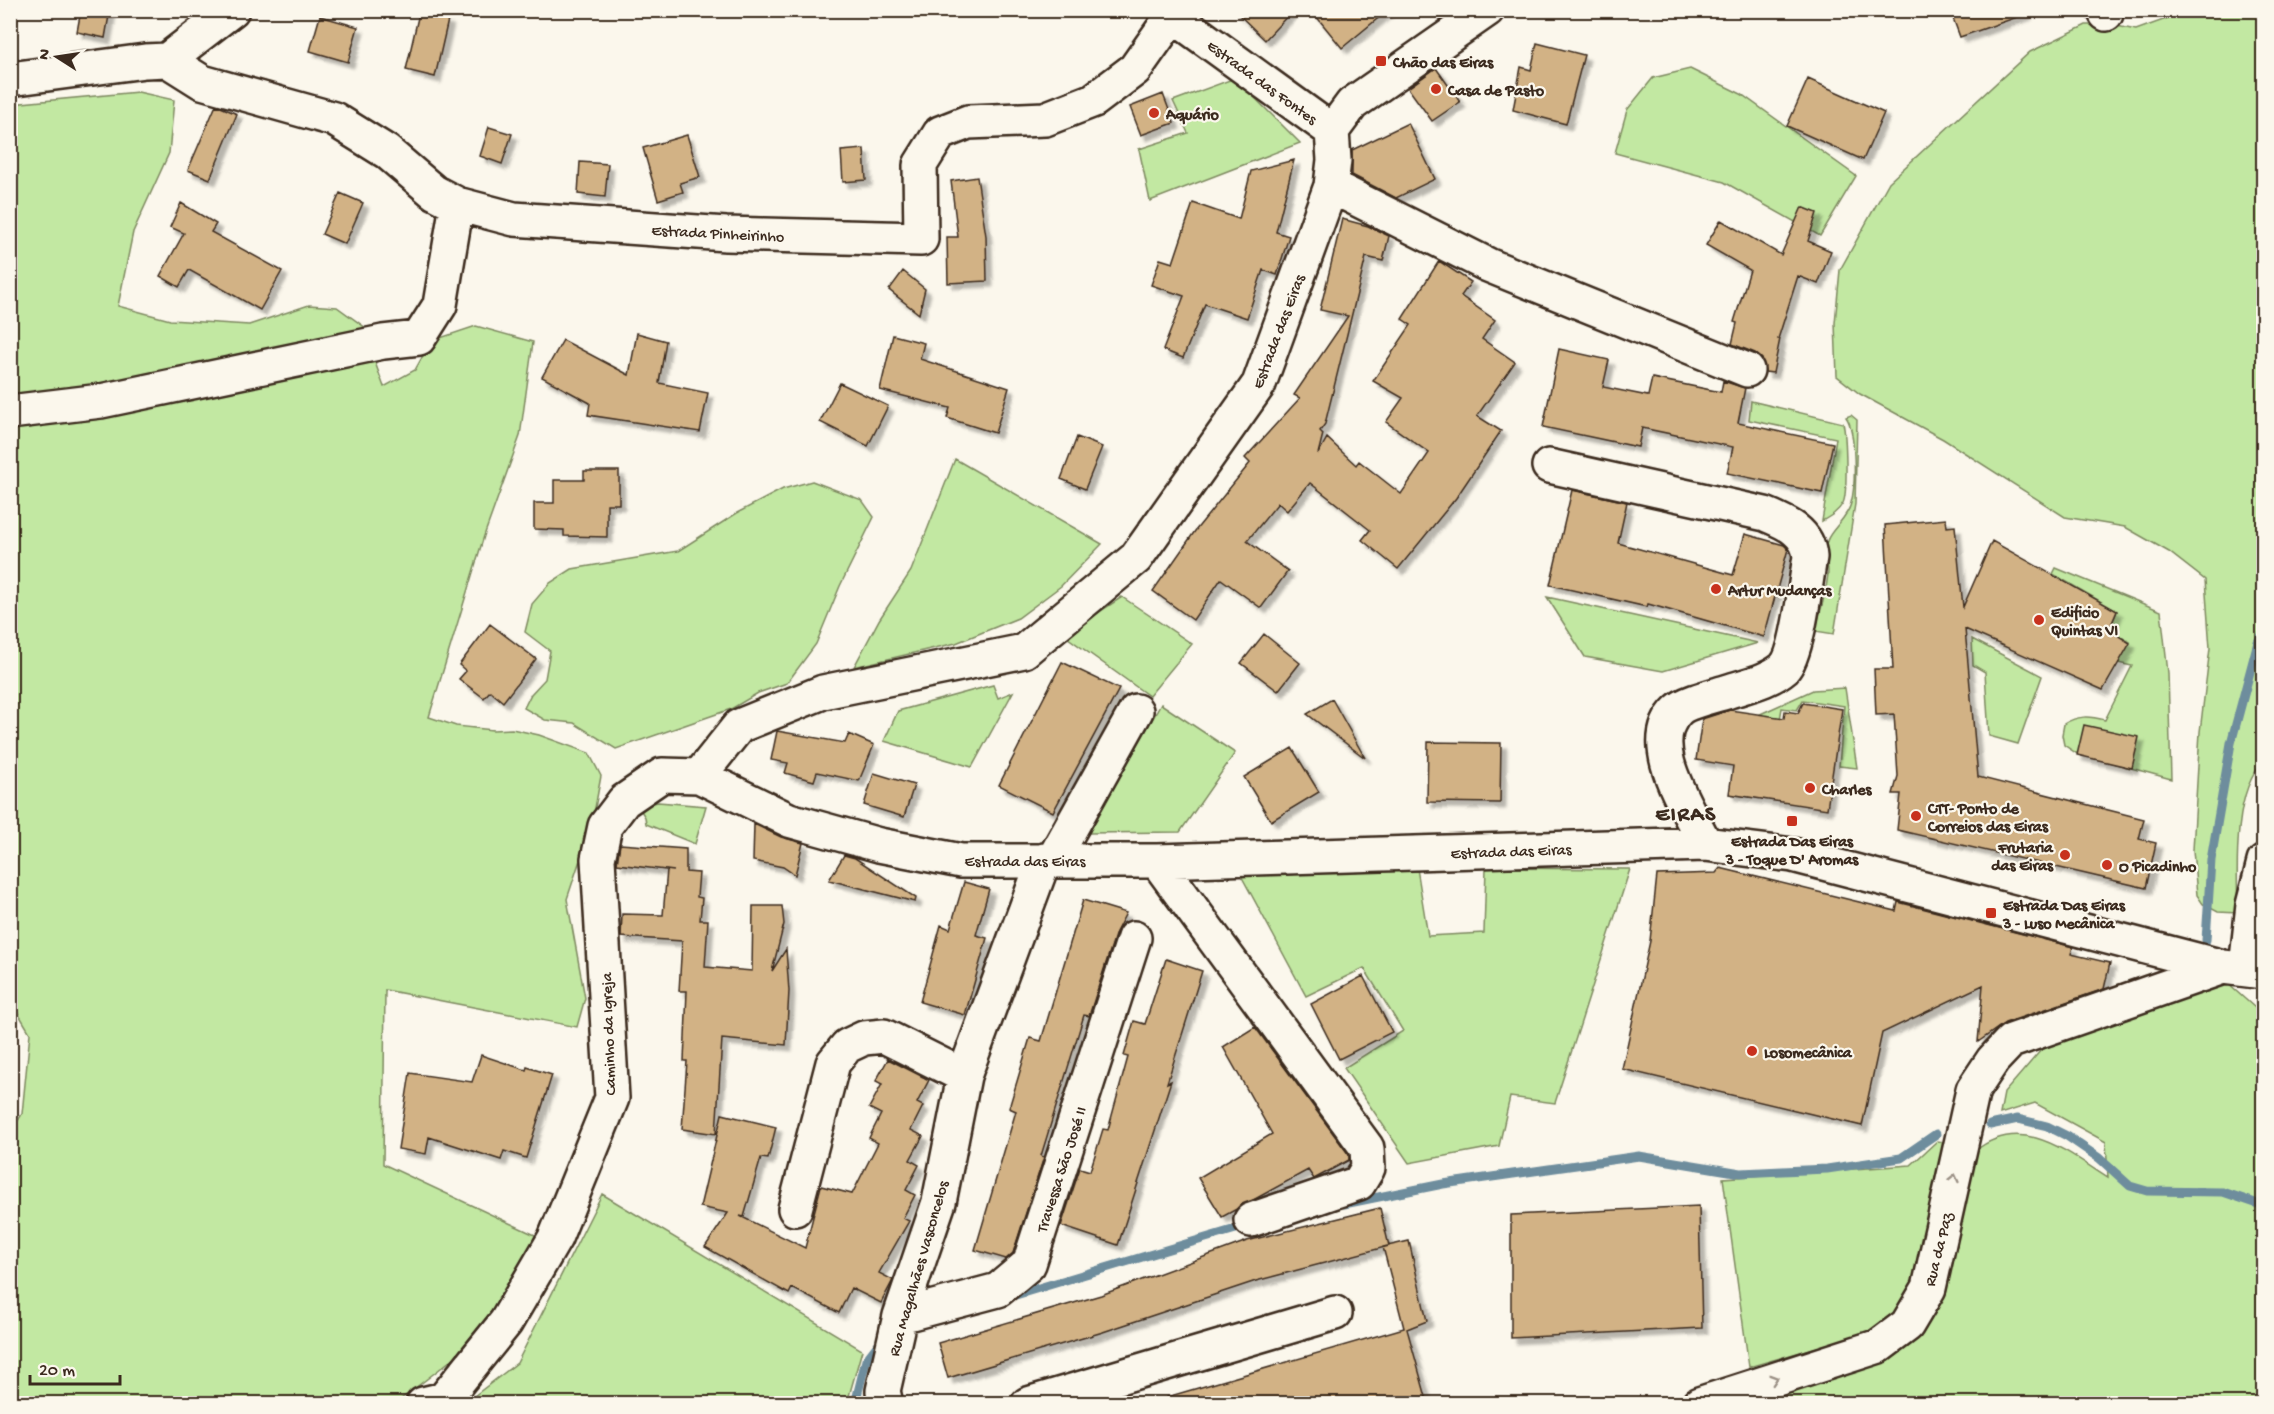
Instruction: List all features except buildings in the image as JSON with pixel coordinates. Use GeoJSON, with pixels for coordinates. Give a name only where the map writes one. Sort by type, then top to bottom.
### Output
{"type":"FeatureCollection","features":[{"type":"Feature","properties":{"kind":"street"},"geometry":{"type":"LineString","coordinates":[[10,79],[167,60],[232,10]]}},
{"type":"Feature","properties":{"kind":"street"},"geometry":{"type":"LineString","coordinates":[[1332,130],[1352,104],[1487,10]]}},
{"type":"Feature","properties":{"kind":"street","name":"Estrada Pinheirinho"},"geometry":{"type":"LineString","coordinates":[[167,60],[202,82],[334,119],[387,152],[434,192],[457,204],[525,220],[726,234],[921,239],[920,165],[940,133],[968,122],[1046,119],[1094,100],[1135,69],[1169,13]]}},
{"type":"Feature","properties":{"kind":"street","name":"Estrada das Fontes"},"geometry":{"type":"LineString","coordinates":[[1169,13],[1332,130]]}},
{"type":"Feature","properties":{"kind":"street","name":"Estrada das Eiras"},"geometry":{"type":"LineString","coordinates":[[1332,130],[1334,160],[1331,186],[1259,384],[1136,558],[1024,651],[824,692],[739,726],[699,776],[789,820],[879,845],[961,861],[1157,861],[1706,844],[1793,855],[2244,969]]}},
{"type":"Feature","properties":{"kind":"street"},"geometry":{"type":"LineString","coordinates":[[1331,186],[1488,265],[1747,370]]}},
{"type":"Feature","properties":{"kind":"street"},"geometry":{"type":"LineString","coordinates":[[10,412],[101,402],[372,344],[419,338],[440,305],[457,204]]}},
{"type":"Feature","properties":{"kind":"street"},"geometry":{"type":"LineString","coordinates":[[1549,466],[1765,514],[1790,525],[1809,543],[1810,557],[1794,648],[1785,666],[1767,679],[1679,708],[1669,722],[1663,741],[1665,759],[1706,844]]}},
{"type":"Feature","properties":{"kind":"street","name":"Rua Magalhães Vasconcelos"},"geometry":{"type":"LineString","coordinates":[[886,1404],[884,1391],[900,1316],[939,1202],[964,1076],[1048,860],[1136,711]]}},
{"type":"Feature","properties":{"kind":"street","name":"Caminho da Igreja"},"geometry":{"type":"LineString","coordinates":[[423,1404],[444,1399],[506,1322],[555,1238],[612,1098],[598,859],[605,826],[624,801],[662,775],[699,776]]}},
{"type":"Feature","properties":{"kind":"street"},"geometry":{"type":"LineString","coordinates":[[1157,861],[1367,1148],[1368,1168],[1359,1183],[1251,1220]]}},
{"type":"Feature","properties":{"kind":"street"},"geometry":{"type":"LineString","coordinates":[[2244,969],[2253,905],[2264,862]]}},
{"type":"Feature","properties":{"kind":"street","name":"Travessa São José II"},"geometry":{"type":"LineString","coordinates":[[900,1316],[998,1290],[1029,1264],[1134,938]]}},
{"type":"Feature","properties":{"kind":"street","name":"Rua da Paz"},"geometry":{"type":"LineString","coordinates":[[1699,1404],[1879,1346],[1907,1324],[1929,1288],[1974,1090],[1993,1060],[2012,1041],[2244,969]]}},
{"type":"Feature","properties":{"kind":"street"},"geometry":{"type":"LineString","coordinates":[[795,1209],[833,1063],[847,1046],[864,1038],[884,1036],[964,1076]]}},
{"type":"Feature","properties":{"kind":"street"},"geometry":{"type":"LineString","coordinates":[[1028,1404],[1335,1313]]}},
{"type":"Feature","properties":{"kind":"green space"},"geometry":{"type":"Polygon","coordinates":[[[2188,11],[2263,11],[2264,762],[2254,775],[2246,792],[2241,811],[2237,855],[2238,913],[2218,912],[2203,904],[2197,895],[2193,850],[2200,732],[2210,648],[2205,580],[2169,552],[2125,527],[2065,517],[1943,439],[1860,394],[1837,376],[1835,323],[1840,270],[1889,182],[2030,52],[2086,25],[2112,25],[2136,30],[2188,11]]]}},
{"type":"Feature","properties":{"kind":"green space"},"geometry":{"type":"Polygon","coordinates":[[[1690,69],[1741,94],[1856,176],[1820,236],[1724,182],[1615,153],[1627,110],[1653,78],[1690,69]]]}},
{"type":"Feature","properties":{"kind":"green space"},"geometry":{"type":"Polygon","coordinates":[[[1235,78],[1300,143],[1150,201],[1139,149],[1188,133],[1173,101],[1235,78]]]}},
{"type":"Feature","properties":{"kind":"green space"},"geometry":{"type":"Polygon","coordinates":[[[138,92],[174,100],[169,153],[133,232],[118,306],[170,320],[249,325],[309,305],[337,307],[370,331],[372,354],[384,387],[415,370],[431,341],[476,326],[533,342],[520,436],[484,536],[429,717],[456,726],[493,730],[512,729],[539,735],[589,753],[601,776],[592,824],[567,899],[585,998],[577,1027],[385,990],[383,1164],[535,1235],[526,1268],[455,1357],[396,1403],[326,1400],[307,1404],[11,1403],[11,1132],[22,1114],[30,1033],[11,1001],[11,104],[138,92]]]}},
{"type":"Feature","properties":{"kind":"green space"},"geometry":{"type":"Polygon","coordinates":[[[1751,401],[1843,423],[1846,488],[1843,503],[1837,511],[1822,521],[1836,438],[1749,420],[1751,401]]]}},
{"type":"Feature","properties":{"kind":"green space"},"geometry":{"type":"Polygon","coordinates":[[[1851,415],[1857,420],[1855,504],[1834,634],[1815,631],[1827,579],[1825,549],[1827,541],[1846,514],[1853,495],[1853,445],[1846,417],[1851,415]]]}},
{"type":"Feature","properties":{"kind":"green space"},"geometry":{"type":"Polygon","coordinates":[[[955,459],[1102,544],[1061,586],[1018,618],[956,643],[854,667],[879,620],[911,571],[955,459]]]}},
{"type":"Feature","properties":{"kind":"green space"},"geometry":{"type":"Polygon","coordinates":[[[812,481],[862,500],[874,517],[840,586],[816,644],[787,683],[758,693],[731,709],[616,749],[574,723],[545,720],[524,708],[531,694],[545,679],[550,651],[525,632],[532,604],[550,583],[572,569],[678,551],[737,513],[783,489],[812,481]]]}},
{"type":"Feature","properties":{"kind":"green space"},"geometry":{"type":"Polygon","coordinates":[[[2056,568],[2161,611],[2168,673],[2171,779],[2076,753],[2064,745],[2062,735],[2064,724],[2084,717],[2105,720],[2132,666],[2118,663],[2130,642],[2109,630],[2117,611],[2053,574],[2056,568]]]}},
{"type":"Feature","properties":{"kind":"green space"},"geometry":{"type":"Polygon","coordinates":[[[1122,597],[1192,644],[1149,696],[1064,635],[1122,597]]]}},
{"type":"Feature","properties":{"kind":"green space"},"geometry":{"type":"Polygon","coordinates":[[[1547,597],[1758,643],[1663,671],[1585,657],[1547,597]]]}},
{"type":"Feature","properties":{"kind":"green space"},"geometry":{"type":"Polygon","coordinates":[[[1972,639],[2042,676],[2018,744],[1989,736],[1985,672],[1973,665],[1972,639]]]}},
{"type":"Feature","properties":{"kind":"green space"},"geometry":{"type":"Polygon","coordinates":[[[993,685],[998,698],[1013,692],[972,767],[884,741],[898,711],[993,685]]]}},
{"type":"Feature","properties":{"kind":"green space"},"geometry":{"type":"Polygon","coordinates":[[[1845,688],[1857,768],[1839,766],[1844,706],[1803,700],[1797,710],[1782,708],[1778,731],[1756,716],[1813,690],[1845,688]]]}},
{"type":"Feature","properties":{"kind":"green space"},"geometry":{"type":"Polygon","coordinates":[[[1161,704],[1235,753],[1180,832],[1088,833],[1161,704]]]}},
{"type":"Feature","properties":{"kind":"green space"},"geometry":{"type":"Polygon","coordinates":[[[658,802],[706,806],[695,844],[646,824],[645,817],[638,806],[658,802]]]}},
{"type":"Feature","properties":{"kind":"green space"},"geometry":{"type":"Polygon","coordinates":[[[1415,856],[1428,936],[1484,933],[1486,868],[1630,869],[1555,1103],[1510,1097],[1499,1146],[1409,1163],[1344,1068],[1403,1031],[1364,968],[1306,996],[1237,868],[1415,856]]]}},
{"type":"Feature","properties":{"kind":"green space"},"geometry":{"type":"Polygon","coordinates":[[[2218,975],[2263,1015],[2263,1403],[1733,1404],[1896,1353],[1975,1151],[1993,1140],[2010,1136],[2027,1136],[2044,1140],[2077,1157],[2108,1178],[2106,1142],[2035,1103],[2000,1114],[2004,1093],[2041,1050],[2218,975]]]}},
{"type":"Feature","properties":{"kind":"green space"},"geometry":{"type":"Polygon","coordinates":[[[1937,1141],[1958,1144],[1928,1286],[1887,1327],[1749,1367],[1723,1178],[1911,1165],[1937,1141]]]}},
{"type":"Feature","properties":{"kind":"green space"},"geometry":{"type":"Polygon","coordinates":[[[602,1194],[862,1350],[847,1403],[465,1403],[517,1363],[602,1194]]]}},
{"type":"Feature","properties":{"kind":"waterway"},"geometry":{"type":"LineString","coordinates":[[2206,940],[2211,860],[2231,743],[2258,642],[2264,632]]}},
{"type":"Feature","properties":{"kind":"waterway"},"geometry":{"type":"LineString","coordinates":[[1990,1125],[2018,1119],[2047,1126],[2067,1136],[2099,1158],[2130,1186],[2147,1191],[2223,1192],[2264,1206]]}},
{"type":"Feature","properties":{"kind":"waterway"},"geometry":{"type":"LineString","coordinates":[[1344,1204],[1443,1184],[1639,1156],[1741,1173],[1827,1169],[1901,1158],[1936,1134]]}},
{"type":"Feature","properties":{"kind":"waterway"},"geometry":{"type":"LineString","coordinates":[[1009,1297],[1249,1225]]}},
{"type":"Feature","properties":{"kind":"waterway"},"geometry":{"type":"LineString","coordinates":[[855,1404],[866,1360],[883,1338]]}},
{"type":"Feature","properties":{"kind":"place","name":"Chão das Eiras"},"geometry":{"type":"Point","coordinates":[1381,61]}},
{"type":"Feature","properties":{"kind":"place","name":"Casa de Pasto"},"geometry":{"type":"Point","coordinates":[1436,89]}},
{"type":"Feature","properties":{"kind":"place","name":"Aquário"},"geometry":{"type":"Point","coordinates":[1154,113]}},
{"type":"Feature","properties":{"kind":"place","name":"Artur Mudanças"},"geometry":{"type":"Point","coordinates":[1716,589]}},
{"type":"Feature","properties":{"kind":"place","name":"Edificio Quintas VI"},"geometry":{"type":"Point","coordinates":[2039,620]}},
{"type":"Feature","properties":{"kind":"place","name":"Charles"},"geometry":{"type":"Point","coordinates":[1810,788]}},
{"type":"Feature","properties":{"kind":"place","name":"CTT- Ponto de Correios das Eiras"},"geometry":{"type":"Point","coordinates":[1916,816]}},
{"type":"Feature","properties":{"kind":"place","name":"Estrada Das Eiras 3 - Toque D' Aromas"},"geometry":{"type":"Point","coordinates":[1792,821]}},
{"type":"Feature","properties":{"kind":"place","name":"Frutaria das Eiras"},"geometry":{"type":"Point","coordinates":[2065,855]}},
{"type":"Feature","properties":{"kind":"place","name":"O Picadinho"},"geometry":{"type":"Point","coordinates":[2107,865]}},
{"type":"Feature","properties":{"kind":"place","name":"Estrada Das Eiras 3 - Luso Mecânica"},"geometry":{"type":"Point","coordinates":[1991,913]}},
{"type":"Feature","properties":{"kind":"place","name":"Losomecânica"},"geometry":{"type":"Point","coordinates":[1752,1051]}},
{"type":"Feature","properties":{"kind":"district","name":"EIRAS"},"geometry":{"type":"Point","coordinates":[1686,812]}}]}
